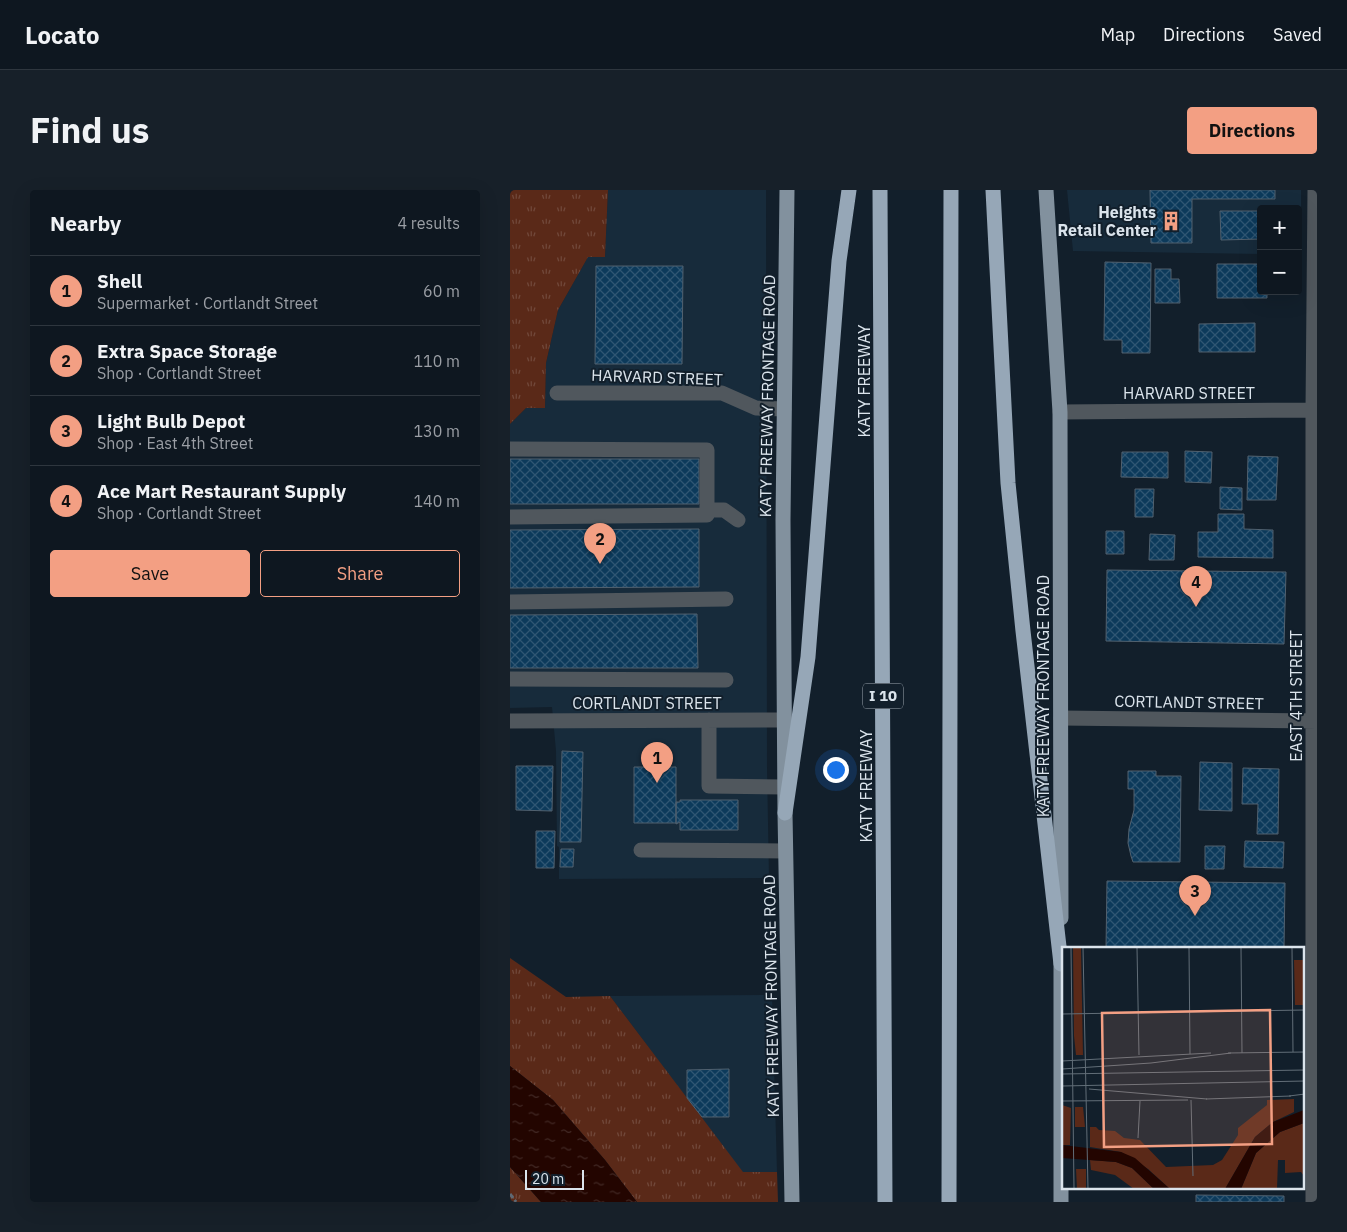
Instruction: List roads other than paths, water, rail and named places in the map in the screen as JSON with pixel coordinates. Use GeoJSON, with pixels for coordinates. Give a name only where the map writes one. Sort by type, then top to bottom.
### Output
{"type":"FeatureCollection","features":[{"type":"Feature","properties":{"kind":"highway"},"geometry":{"type":"LineString","coordinates":[[784,813],[808,657],[839,261],[849,190]]}},
{"type":"Feature","properties":{"kind":"highway","name":"KATY FREEWAY"},"geometry":{"type":"LineString","coordinates":[[880,190],[885,1202]]}},
{"type":"Feature","properties":{"kind":"highway"},"geometry":{"type":"LineString","coordinates":[[949,1202],[951,190]]}},
{"type":"Feature","properties":{"kind":"highway"},"geometry":{"type":"LineString","coordinates":[[993,190],[1008,483],[1061,964]]}},
{"type":"Feature","properties":{"kind":"main road","name":"KATY FREEWAY FRONTAGE ROAD"},"geometry":{"type":"LineString","coordinates":[[787,190],[784,409],[784,813],[792,1202]]}},
{"type":"Feature","properties":{"kind":"main road","name":"KATY FREEWAY FRONTAGE ROAD"},"geometry":{"type":"LineString","coordinates":[[1046,190],[1060,412],[1061,1202]]}},
{"type":"Feature","properties":{"kind":"street","name":"EAST 4TH STREET"},"geometry":{"type":"LineString","coordinates":[[1313,1202],[1315,1184],[1311,1032],[1315,880],[1316,721],[1315,190]]}},
{"type":"Feature","properties":{"kind":"street","name":"HARVARD STREET"},"geometry":{"type":"LineString","coordinates":[[557,393],[722,393],[756,408],[784,409]]}},
{"type":"Feature","properties":{"kind":"street","name":"HARVARD STREET"},"geometry":{"type":"LineString","coordinates":[[1060,412],[1315,410]]}},
{"type":"Feature","properties":{"kind":"street"},"geometry":{"type":"LineString","coordinates":[[510,449],[707,450],[707,515],[510,517]]}},
{"type":"Feature","properties":{"kind":"street"},"geometry":{"type":"LineString","coordinates":[[707,510],[724,510],[738,520]]}},
{"type":"Feature","properties":{"kind":"street"},"geometry":{"type":"LineString","coordinates":[[510,602],[726,599]]}},
{"type":"Feature","properties":{"kind":"street"},"geometry":{"type":"LineString","coordinates":[[510,679],[726,680]]}},
{"type":"Feature","properties":{"kind":"street","name":"CORTLANDT STREET"},"geometry":{"type":"LineString","coordinates":[[1061,718],[1316,721]]}},
{"type":"Feature","properties":{"kind":"street"},"geometry":{"type":"LineString","coordinates":[[710,720],[709,786],[785,787]]}},
{"type":"Feature","properties":{"kind":"street","name":"CORTLANDT STREET"},"geometry":{"type":"LineString","coordinates":[[510,721],[785,720]]}},
{"type":"Feature","properties":{"kind":"street"},"geometry":{"type":"LineString","coordinates":[[641,850],[785,851]]}},
{"type":"Feature","properties":{"kind":"water"},"geometry":{"type":"Polygon","coordinates":[[[510,1066],[553,1100],[605,1160],[637,1202],[541,1202],[510,1167],[510,1066]]]}},
{"type":"Feature","properties":{"kind":"place","name":"Heights Retail Center"},"geometry":{"type":"Point","coordinates":[1171,221]}},
{"type":"Feature","properties":{"kind":"place","name":"Extra Space Storage"},"geometry":{"type":"Point","coordinates":[600,564]}},
{"type":"Feature","properties":{"kind":"place","name":"Ace Mart Restaurant Supply"},"geometry":{"type":"Point","coordinates":[1196,607]}},
{"type":"Feature","properties":{"kind":"place","name":"Shell"},"geometry":{"type":"Point","coordinates":[657,783]}},
{"type":"Feature","properties":{"kind":"place","name":"Light Bulb Depot"},"geometry":{"type":"Point","coordinates":[1195,916]}}]}
